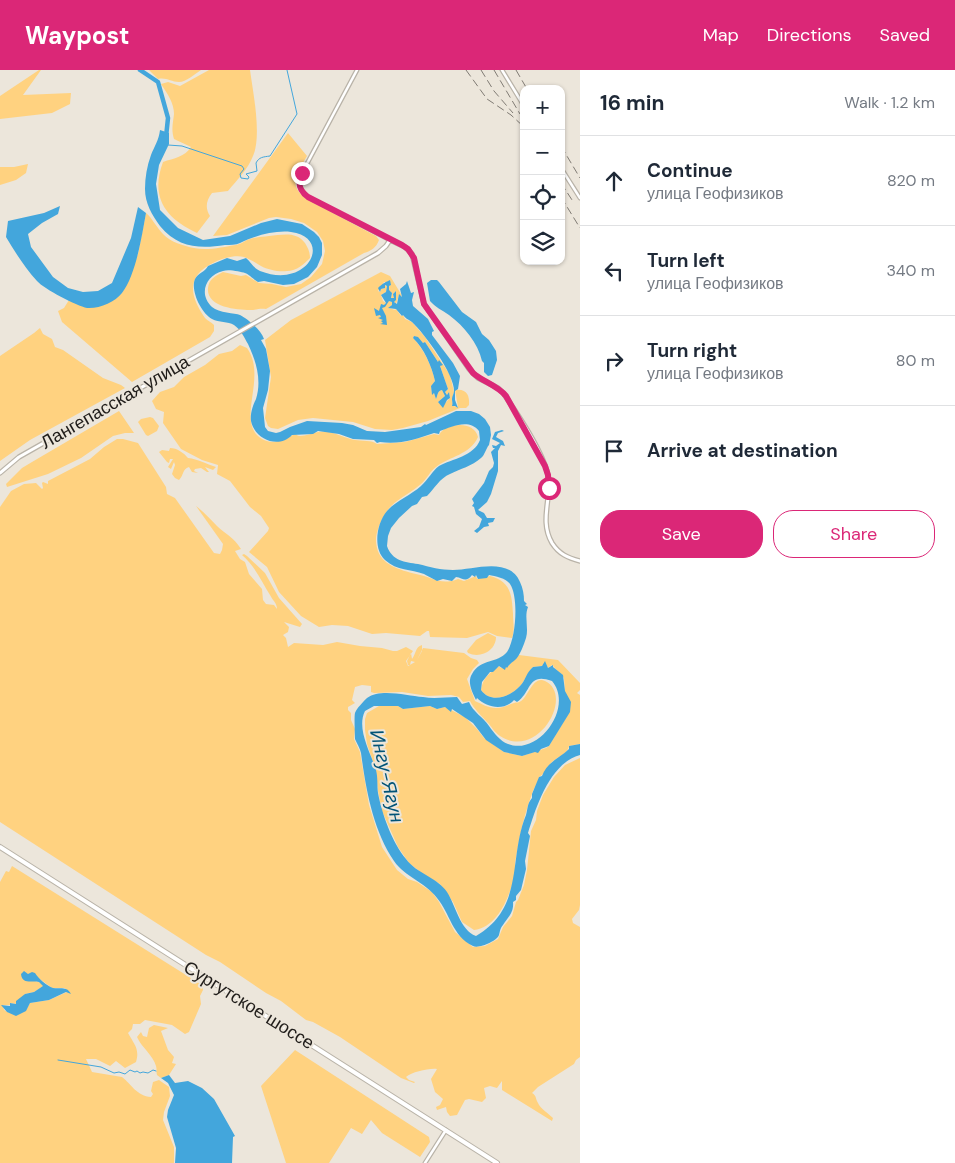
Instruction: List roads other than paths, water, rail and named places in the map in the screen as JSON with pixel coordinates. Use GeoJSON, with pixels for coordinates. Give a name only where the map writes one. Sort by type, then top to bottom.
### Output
{"type":"FeatureCollection","features":[{"type":"Feature","properties":{"kind":"main road","name":"Лангепасская улица"},"geometry":{"type":"LineString","coordinates":[[0,473],[19,457],[378,252],[390,240]]}},
{"type":"Feature","properties":{"kind":"main road"},"geometry":{"type":"LineString","coordinates":[[390,240],[405,247],[412,254],[424,304],[437,325],[473,373],[503,393],[533,442],[548,475],[549,488],[545,518],[548,535],[561,554],[580,561]]}},
{"type":"Feature","properties":{"kind":"main road","name":"Сургутское шоссе"},"geometry":{"type":"LineString","coordinates":[[0,847],[497,1163]]}},
{"type":"Feature","properties":{"kind":"street"},"geometry":{"type":"LineString","coordinates":[[358,70],[302,173],[299,183],[302,192],[308,197],[390,240]]}},
{"type":"Feature","properties":{"kind":"street"},"geometry":{"type":"LineString","coordinates":[[502,70],[520,99]]}},
{"type":"Feature","properties":{"kind":"street"},"geometry":{"type":"LineString","coordinates":[[565,174],[580,198]]}},
{"type":"Feature","properties":{"kind":"street"},"geometry":{"type":"LineString","coordinates":[[424,1163],[446,1130]]}},
{"type":"Feature","properties":{"kind":"water","name":"Ингу-Ягун"},"geometry":{"type":"Polygon","coordinates":[[[160,130],[169,133],[169,144],[159,165],[156,184],[160,210],[178,228],[203,240],[230,236],[261,223],[277,219],[302,224],[314,232],[322,243],[322,255],[317,267],[308,277],[294,284],[283,285],[264,281],[258,282],[247,274],[228,270],[212,276],[206,286],[205,296],[212,307],[243,317],[257,329],[264,339],[261,340],[266,349],[270,371],[268,390],[263,408],[265,427],[268,431],[280,432],[307,421],[342,423],[367,431],[385,432],[421,427],[456,411],[471,411],[479,414],[490,427],[489,445],[482,457],[443,478],[427,496],[422,497],[417,504],[399,518],[391,528],[387,546],[392,555],[408,562],[449,570],[490,566],[499,567],[508,569],[515,574],[522,587],[524,601],[527,604],[525,605],[528,607],[526,638],[517,658],[505,670],[499,666],[493,672],[490,672],[482,682],[481,690],[490,697],[506,696],[520,686],[533,667],[542,666],[545,661],[548,668],[553,665],[563,675],[565,691],[571,702],[570,712],[549,746],[541,749],[538,753],[535,752],[522,756],[504,752],[486,740],[473,723],[452,709],[451,712],[445,707],[437,709],[430,706],[403,709],[398,706],[374,706],[365,711],[362,725],[365,741],[376,770],[382,810],[396,844],[411,864],[443,887],[466,929],[476,936],[491,924],[502,911],[509,897],[517,848],[528,804],[539,777],[542,776],[550,764],[569,749],[569,746],[580,744],[580,755],[560,767],[552,776],[540,799],[528,833],[530,836],[525,861],[526,869],[521,890],[513,902],[512,912],[501,927],[498,937],[488,944],[476,947],[466,942],[460,936],[432,892],[394,861],[376,823],[365,781],[361,753],[355,739],[355,713],[367,698],[379,693],[431,698],[457,697],[462,704],[469,702],[502,741],[520,746],[531,743],[541,736],[550,727],[556,716],[559,704],[558,692],[552,681],[538,679],[534,681],[517,702],[514,700],[501,707],[490,706],[477,698],[476,700],[472,690],[470,680],[472,674],[480,665],[503,656],[507,652],[513,638],[515,598],[510,584],[506,580],[489,575],[487,578],[478,579],[476,575],[475,577],[472,575],[466,579],[456,577],[452,581],[443,579],[437,581],[419,572],[390,564],[381,555],[377,543],[378,529],[387,511],[421,486],[439,466],[473,450],[480,440],[479,431],[475,427],[465,424],[449,427],[440,431],[439,434],[434,433],[401,442],[387,443],[353,439],[339,434],[318,431],[313,434],[292,435],[287,439],[274,442],[257,433],[251,421],[251,413],[258,392],[258,378],[251,350],[244,336],[234,325],[215,320],[204,312],[194,290],[195,279],[208,266],[227,258],[237,261],[246,258],[260,271],[277,275],[291,274],[302,269],[310,261],[313,252],[311,243],[304,236],[291,232],[265,234],[237,244],[207,247],[198,247],[174,239],[154,218],[145,194],[147,167],[160,130]]]}},
{"type":"Feature","properties":{"kind":"water"},"geometry":{"type":"Polygon","coordinates":[[[60,206],[58,214],[28,234],[31,247],[53,277],[68,288],[83,292],[98,291],[112,283],[131,238],[138,207],[146,213],[138,254],[131,276],[122,293],[111,302],[97,307],[82,307],[46,288],[28,271],[6,237],[8,221],[44,213],[60,206]]]}},
{"type":"Feature","properties":{"kind":"water"},"geometry":{"type":"Polygon","coordinates":[[[390,280],[389,290],[392,293],[391,298],[394,298],[393,294],[396,291],[396,300],[394,302],[397,304],[399,294],[402,297],[400,289],[407,281],[411,293],[414,292],[413,306],[428,319],[434,331],[432,335],[453,363],[460,376],[458,389],[455,391],[455,400],[458,408],[452,406],[453,384],[438,355],[412,322],[402,316],[396,309],[388,308],[392,305],[392,302],[389,301],[382,308],[386,316],[387,325],[380,324],[383,323],[381,321],[383,320],[378,318],[381,317],[380,315],[376,316],[374,308],[379,311],[381,304],[384,305],[386,303],[381,295],[386,292],[387,286],[385,285],[385,288],[381,289],[380,292],[378,288],[390,280]]]}},
{"type":"Feature","properties":{"kind":"water"},"geometry":{"type":"Polygon","coordinates":[[[431,280],[439,282],[462,312],[476,322],[482,334],[489,340],[496,351],[497,360],[492,375],[488,376],[484,372],[484,363],[480,354],[474,341],[465,330],[455,319],[430,301],[427,283],[431,280]]]}},
{"type":"Feature","properties":{"kind":"water"},"geometry":{"type":"Polygon","coordinates":[[[414,336],[418,337],[423,343],[425,342],[438,362],[439,360],[443,365],[440,366],[448,389],[445,392],[447,395],[449,392],[450,398],[443,408],[438,402],[445,396],[442,390],[438,392],[436,399],[434,393],[432,395],[431,386],[435,381],[434,376],[421,347],[413,338],[414,336]]]}},
{"type":"Feature","properties":{"kind":"water"},"geometry":{"type":"Polygon","coordinates":[[[504,431],[498,433],[496,437],[503,441],[505,446],[501,445],[498,451],[498,471],[487,502],[478,510],[484,513],[487,518],[495,518],[493,522],[488,523],[489,526],[484,527],[477,533],[474,531],[479,527],[482,519],[476,514],[472,506],[474,503],[472,499],[493,467],[494,463],[491,452],[495,448],[492,445],[496,446],[500,443],[492,439],[495,432],[504,431]]]}},
{"type":"Feature","properties":{"kind":"water"},"geometry":{"type":"Polygon","coordinates":[[[24,971],[28,974],[35,973],[48,986],[66,989],[71,994],[66,992],[49,1000],[30,1003],[26,1011],[16,1016],[7,1012],[1,1005],[10,1006],[10,1003],[16,1004],[16,1001],[25,994],[34,992],[43,986],[39,982],[23,980],[21,974],[24,971]]]}},
{"type":"Feature","properties":{"kind":"water"},"geometry":{"type":"Polygon","coordinates":[[[169,1075],[175,1083],[188,1081],[202,1088],[214,1099],[235,1136],[233,1137],[232,1163],[175,1163],[176,1148],[167,1117],[174,1095],[168,1083],[161,1078],[169,1075]]]}},
{"type":"Feature","properties":{"kind":"waterway","name":"Ингу-Ягун"},"geometry":{"type":"LineString","coordinates":[[140,70],[158,82],[168,118],[166,137]]}},
{"type":"Feature","properties":{"kind":"waterway"},"geometry":{"type":"LineString","coordinates":[[168,145],[182,146],[242,166],[244,169],[240,174],[241,178],[248,179],[249,177],[246,174],[257,171],[256,163],[258,160],[270,156],[297,114],[287,70]]}},
{"type":"Feature","properties":{"kind":"waterway"},"geometry":{"type":"LineString","coordinates":[[58,1060],[101,1067],[114,1073],[125,1074],[130,1070],[140,1073],[156,1071]]}},
{"type":"Feature","properties":{"kind":"railway"},"geometry":{"type":"LineString","coordinates":[[466,70],[487,99],[520,123]]}},
{"type":"Feature","properties":{"kind":"railway"},"geometry":{"type":"LineString","coordinates":[[481,70],[494,91],[513,113]]}},
{"type":"Feature","properties":{"kind":"railway"},"geometry":{"type":"LineString","coordinates":[[494,70],[520,114]]}},
{"type":"Feature","properties":{"kind":"railway"},"geometry":{"type":"LineString","coordinates":[[516,70],[525,85]]}},
{"type":"Feature","properties":{"kind":"railway"},"geometry":{"type":"LineString","coordinates":[[565,153],[580,178]]}},
{"type":"Feature","properties":{"kind":"railway"},"geometry":{"type":"LineString","coordinates":[[565,189],[574,203]]}},
{"type":"Feature","properties":{"kind":"railway"},"geometry":{"type":"LineString","coordinates":[[565,204],[580,228]]}}]}
